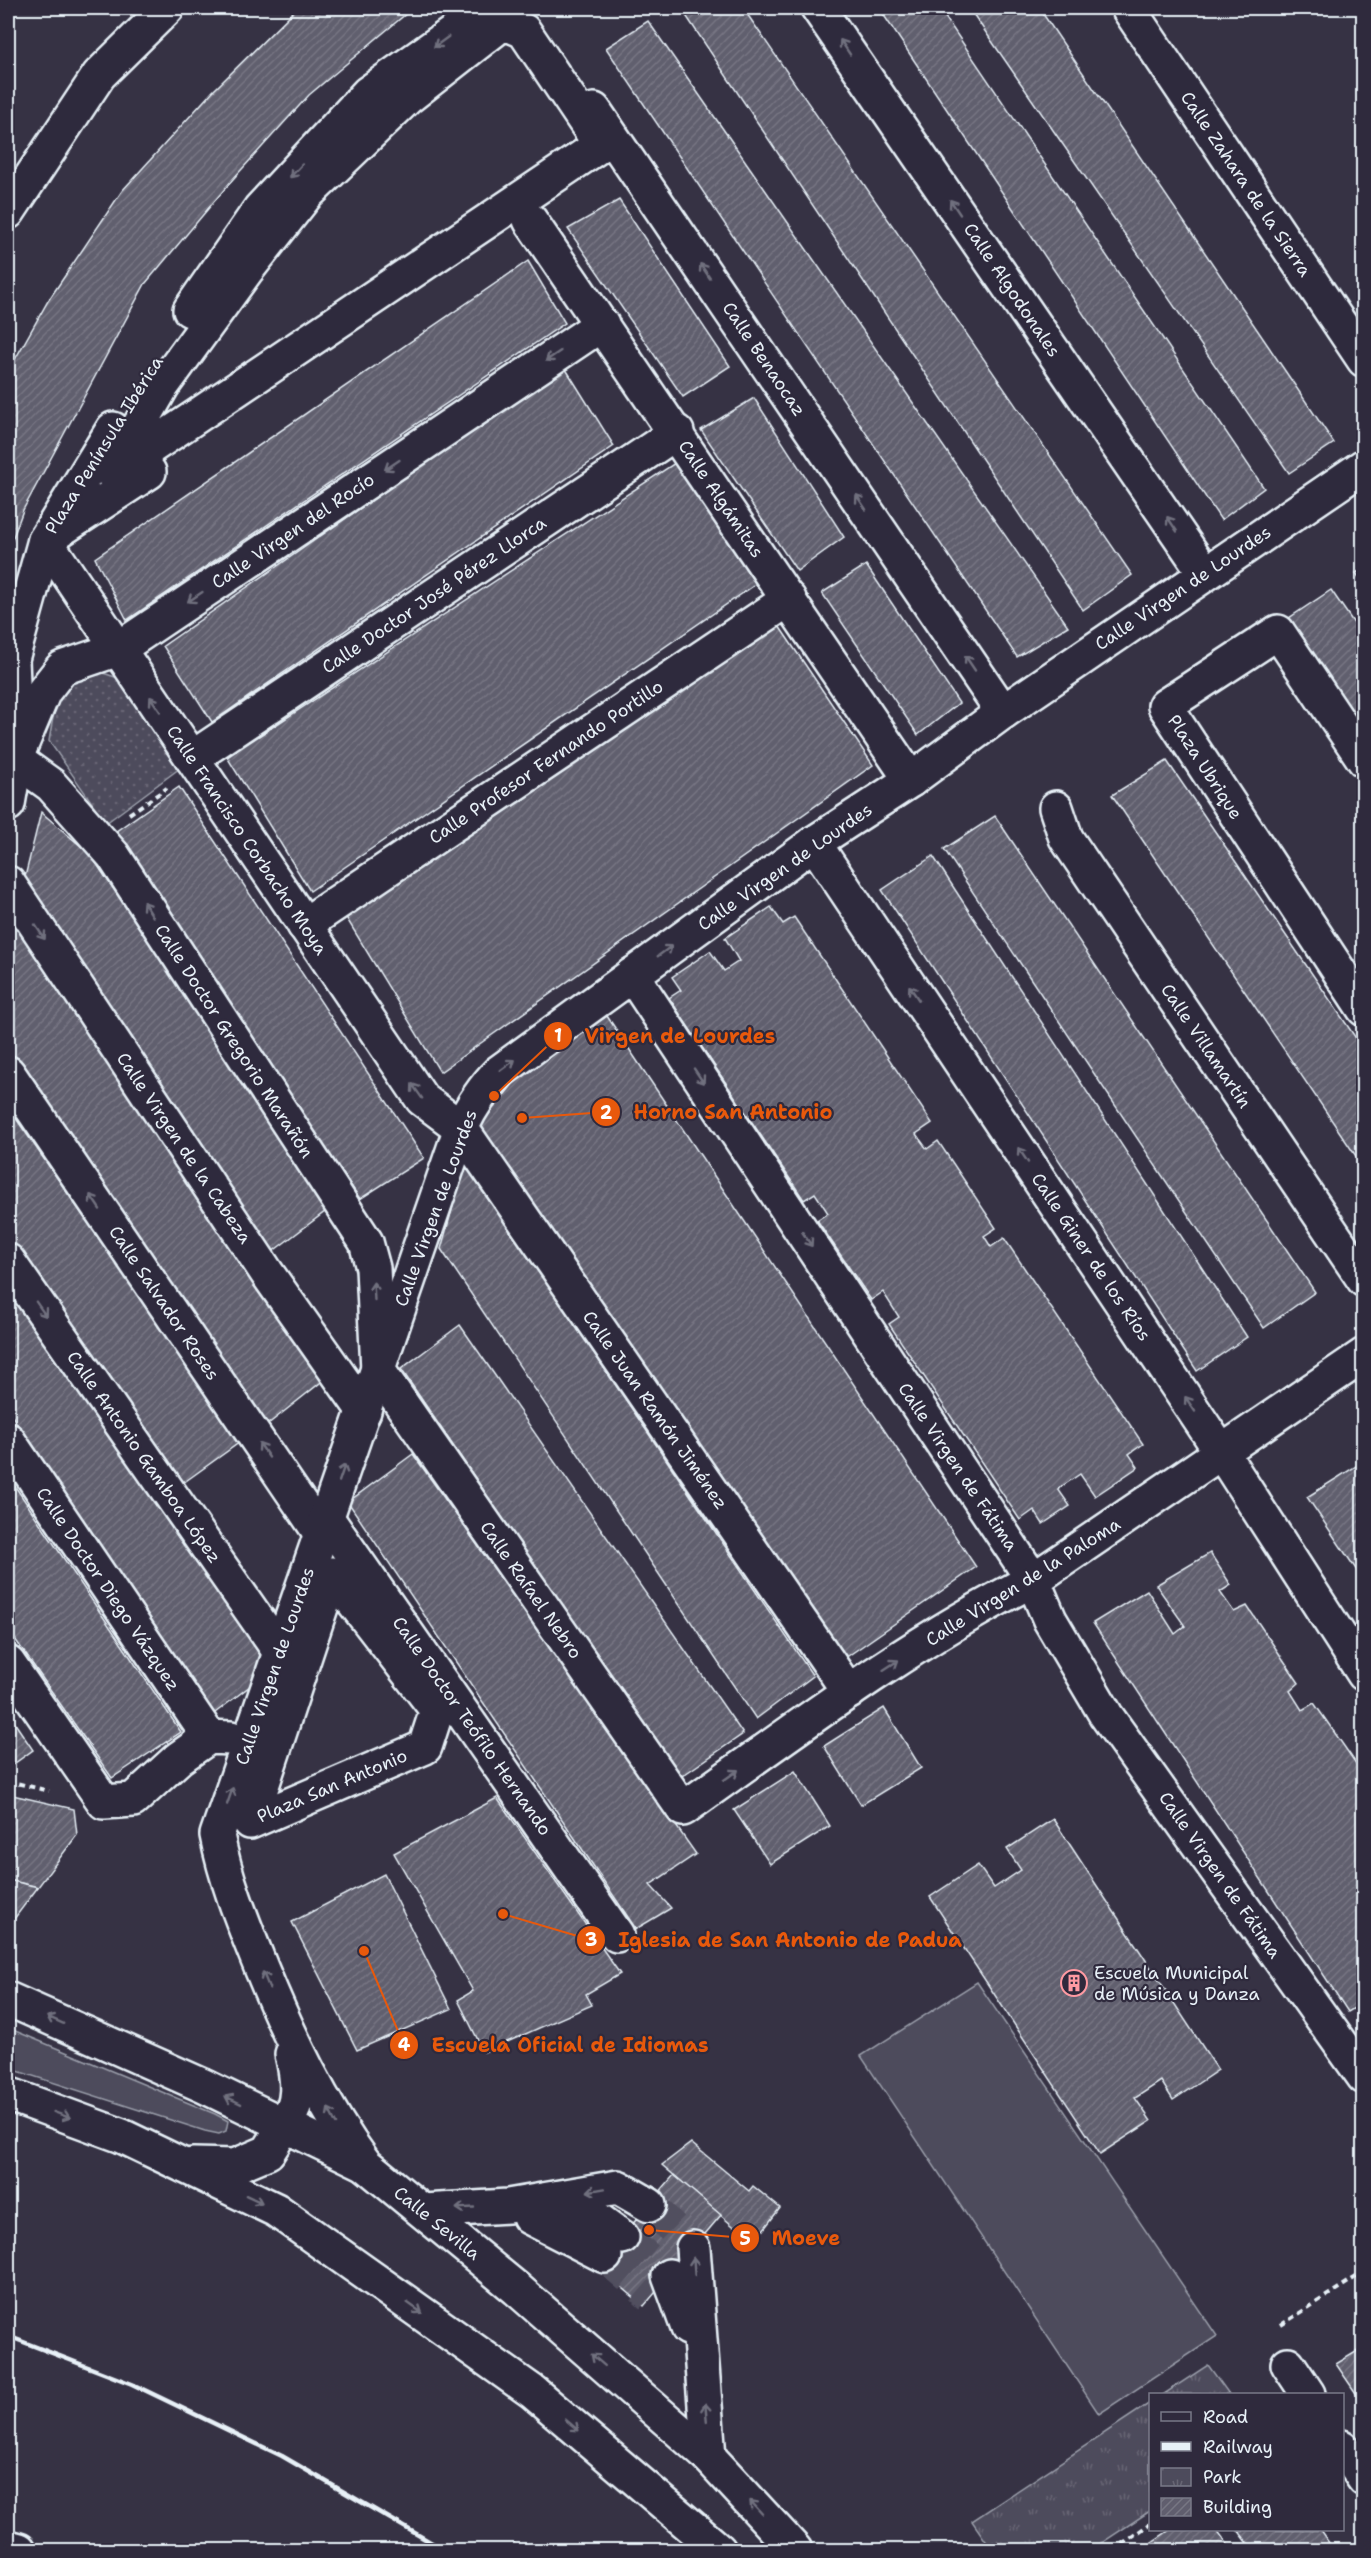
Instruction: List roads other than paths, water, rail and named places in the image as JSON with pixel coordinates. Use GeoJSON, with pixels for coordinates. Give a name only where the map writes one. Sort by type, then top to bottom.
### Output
{"type":"FeatureCollection","features":[{"type":"Feature","properties":{"kind":"street"},"geometry":{"type":"LineString","coordinates":[[8,212],[99,75],[167,8]]}},
{"type":"Feature","properties":{"kind":"street","name":"Plaza Península Ibérica"},"geometry":{"type":"LineString","coordinates":[[45,540],[145,375],[260,209],[368,93],[488,8]]}},
{"type":"Feature","properties":{"kind":"street","name":"Calle Benaocaz"},"geometry":{"type":"LineString","coordinates":[[524,8],[609,149],[1003,712]]}},
{"type":"Feature","properties":{"kind":"street","name":"Calle Algodonales"},"geometry":{"type":"LineString","coordinates":[[818,8],[1205,573]]}},
{"type":"Feature","properties":{"kind":"street","name":"Calle Zahara de la Sierra"},"geometry":{"type":"LineString","coordinates":[[1128,8],[1364,360]]}},
{"type":"Feature","properties":{"kind":"street","name":"Plaza Península Ibérica"},"geometry":{"type":"LineString","coordinates":[[510,25],[524,31],[596,138],[609,149],[556,175],[112,473],[163,385],[246,271],[306,195],[407,98],[499,26],[510,25]]}},
{"type":"Feature","properties":{"kind":"street","name":"Plaza Península Ibérica"},"geometry":{"type":"LineString","coordinates":[[45,540],[530,220],[609,149]]}},
{"type":"Feature","properties":{"kind":"street","name":"Calle Algámitas"},"geometry":{"type":"LineString","coordinates":[[530,220],[911,780]]}},
{"type":"Feature","properties":{"kind":"street","name":"Calle Virgen del Rocío"},"geometry":{"type":"LineString","coordinates":[[12,756],[44,691],[62,668],[118,649],[602,324]]}},
{"type":"Feature","properties":{"kind":"street","name":"Calle Doctor José Pérez Llorca"},"geometry":{"type":"LineString","coordinates":[[195,762],[676,432]]}},
{"type":"Feature","properties":{"kind":"street","name":"Calle Virgen de Lourdes"},"geometry":{"type":"LineString","coordinates":[[365,2164],[336,2125],[288,2034],[239,1913],[223,1866],[217,1835],[461,1128],[484,1088],[499,1072],[814,843],[911,780],[1003,712],[1364,466]]}},
{"type":"Feature","properties":{"kind":"street"},"geometry":{"type":"LineString","coordinates":[[8,804],[12,756],[12,659],[45,540]]}},
{"type":"Feature","properties":{"kind":"street","name":"Calle Francisco Corbacho Moya"},"geometry":{"type":"LineString","coordinates":[[45,540],[422,1099],[461,1128]]}},
{"type":"Feature","properties":{"kind":"street","name":"Calle Profesor Fernando Portillo"},"geometry":{"type":"LineString","coordinates":[[304,925],[789,599]]}},
{"type":"Feature","properties":{"kind":"street","name":"Plaza Ubrique"},"geometry":{"type":"LineString","coordinates":[[1364,760],[1278,632],[1165,706],[1364,1009]]}},
{"type":"Feature","properties":{"kind":"street","name":"Calle Doctor Gregorio Marañón"},"geometry":{"type":"LineString","coordinates":[[12,756],[51,785],[119,865],[366,1242],[373,1268],[378,1370]]}},
{"type":"Feature","properties":{"kind":"street","name":"Calle Villamartín"},"geometry":{"type":"LineString","coordinates":[[1056,808],[1066,838],[1364,1280]]}},
{"type":"Feature","properties":{"kind":"street","name":"Calle Giner de los Ríos"},"geometry":{"type":"LineString","coordinates":[[814,843],[1222,1453],[1364,1674]]}},
{"type":"Feature","properties":{"kind":"street","name":"Calle Virgen de la Cabeza"},"geometry":{"type":"LineString","coordinates":[[8,883],[267,1272],[364,1411]]}},
{"type":"Feature","properties":{"kind":"street","name":"Calle Virgen de Fátima"},"geometry":{"type":"LineString","coordinates":[[632,975],[1033,1580],[1099,1720],[1364,2077]]}},
{"type":"Feature","properties":{"kind":"street","name":"Calle Salvador Roses"},"geometry":{"type":"LineString","coordinates":[[8,1073],[324,1525]]}},
{"type":"Feature","properties":{"kind":"street","name":"Calle Juan Ramón Jiménez"},"geometry":{"type":"LineString","coordinates":[[461,1128],[849,1692]]}},
{"type":"Feature","properties":{"kind":"street","name":"Calle Antonio Gamboa López"},"geometry":{"type":"LineString","coordinates":[[8,1261],[280,1652]]}},
{"type":"Feature","properties":{"kind":"street","name":"Calle Virgen de la Paloma"},"geometry":{"type":"LineString","coordinates":[[683,1809],[849,1692],[940,1643],[983,1606],[1033,1580],[1364,1355]]}},
{"type":"Feature","properties":{"kind":"street","name":"Calle Rafael Nebro"},"geometry":{"type":"LineString","coordinates":[[378,1370],[683,1809]]}},
{"type":"Feature","properties":{"kind":"street","name":"Calle Doctor Diego Vázquez"},"geometry":{"type":"LineString","coordinates":[[8,1440],[209,1737]]}},
{"type":"Feature","properties":{"kind":"street","name":"Calle Doctor Teófilo Hernando"},"geometry":{"type":"LineString","coordinates":[[324,1525],[617,1935]]}},
{"type":"Feature","properties":{"kind":"street","name":"Plaza San Antonio"},"geometry":{"type":"LineString","coordinates":[[332,1574],[437,1710],[425,1747],[250,1822],[259,1795],[332,1574]]}},
{"type":"Feature","properties":{"kind":"street"},"geometry":{"type":"LineString","coordinates":[[8,1663],[104,1802],[133,1800],[179,1758],[209,1737],[250,1739]]}},
{"type":"Feature","properties":{"kind":"street","name":"Calle Sevilla"},"geometry":{"type":"LineString","coordinates":[[8,1999],[204,2086],[365,2164],[517,2289],[709,2457],[795,2550]]}},
{"type":"Feature","properties":{"kind":"street"},"geometry":{"type":"LineString","coordinates":[[182,2165],[235,2166],[268,2152],[294,2112],[298,2081],[288,2034]]}},
{"type":"Feature","properties":{"kind":"street"},"geometry":{"type":"LineString","coordinates":[[8,2094],[122,2136],[276,2210],[533,2392],[719,2550]]}},
{"type":"Feature","properties":{"kind":"street"},"geometry":{"type":"LineString","coordinates":[[423,2211],[508,2206],[618,2187],[649,2205]]}},
{"type":"Feature","properties":{"kind":"street"},"geometry":{"type":"LineString","coordinates":[[508,2206],[614,2246]]}},
{"type":"Feature","properties":{"kind":"street"},"geometry":{"type":"LineString","coordinates":[[693,2248],[709,2457]]}},
{"type":"Feature","properties":{"kind":"street"},"geometry":{"type":"LineString","coordinates":[[660,2286],[702,2366]]}},
{"type":"Feature","properties":{"kind":"street"},"geometry":{"type":"LineString","coordinates":[[1288,2364],[1307,2393]]}},
{"type":"Feature","properties":{"kind":"street"},"geometry":{"type":"LineString","coordinates":[[1344,2450],[1364,2479]]}},
{"type":"Feature","properties":{"kind":"street"},"geometry":{"type":"LineString","coordinates":[[8,2547],[19,2550]]}},
{"type":"Feature","properties":{"kind":"tunnel"},"geometry":{"type":"LineString","coordinates":[[649,2205],[693,2248]]}},
{"type":"Feature","properties":{"kind":"tunnel"},"geometry":{"type":"LineString","coordinates":[[622,2237],[669,2276]]}},
{"type":"Feature","properties":{"kind":"tunnel"},"geometry":{"type":"LineString","coordinates":[[605,2256],[651,2296]]}},
{"type":"Feature","properties":{"kind":"railway"},"geometry":{"type":"LineString","coordinates":[[8,2336],[132,2384],[282,2456],[444,2550]]}},
{"type":"Feature","properties":{"kind":"place","name":"Virgen de Lourdes"},"geometry":{"type":"Point","coordinates":[494,1096]}},
{"type":"Feature","properties":{"kind":"place","name":"Horno San Antonio"},"geometry":{"type":"Point","coordinates":[522,1118]}},
{"type":"Feature","properties":{"kind":"place","name":"Iglesia de San Antonio de Padua"},"geometry":{"type":"Point","coordinates":[503,1914]}},
{"type":"Feature","properties":{"kind":"place","name":"Escuela Oficial de Idiomas"},"geometry":{"type":"Point","coordinates":[364,1951]}},
{"type":"Feature","properties":{"kind":"place","name":"Escuela Municipal de Música y Danza"},"geometry":{"type":"Point","coordinates":[1074,1983]}},
{"type":"Feature","properties":{"kind":"place","name":"Moeve"},"geometry":{"type":"Point","coordinates":[649,2230]}}]}
